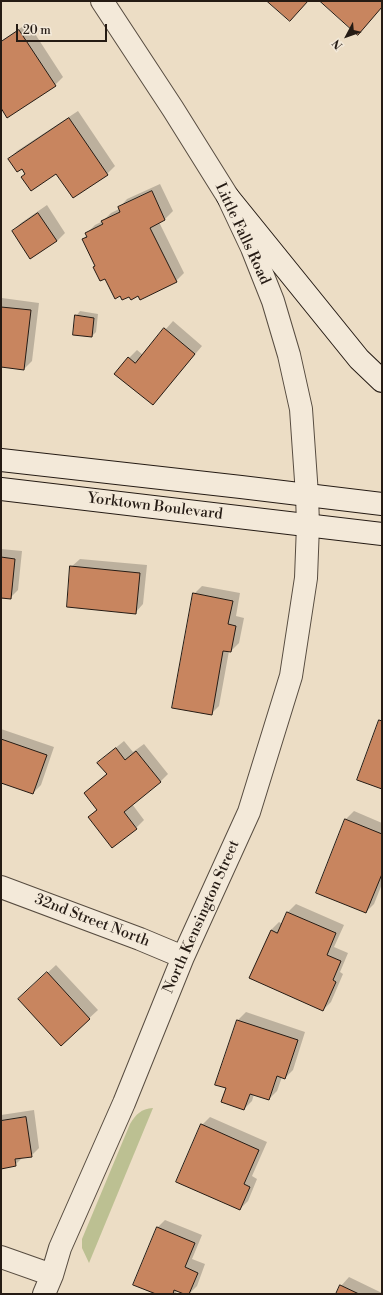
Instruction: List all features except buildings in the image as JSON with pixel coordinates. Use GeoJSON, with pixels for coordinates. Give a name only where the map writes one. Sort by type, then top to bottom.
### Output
{"type":"FeatureCollection","features":[{"type":"Feature","properties":{"kind":"street","name":"Little Falls Road"},"geometry":{"type":"LineString","coordinates":[[102,1],[173,109],[228,197],[252,248],[273,301],[289,355],[301,409],[308,525]]}},
{"type":"Feature","properties":{"kind":"street"},"geometry":{"type":"LineString","coordinates":[[228,197],[359,359],[382,382]]}},
{"type":"Feature","properties":{"kind":"street","name":"Yorktown Boulevard"},"geometry":{"type":"LineString","coordinates":[[1,460],[307,495]]}},
{"type":"Feature","properties":{"kind":"street","name":"Yorktown Boulevard"},"geometry":{"type":"LineString","coordinates":[[1,489],[308,525]]}},
{"type":"Feature","properties":{"kind":"street"},"geometry":{"type":"LineString","coordinates":[[307,495],[382,504]]}},
{"type":"Feature","properties":{"kind":"street"},"geometry":{"type":"LineString","coordinates":[[308,525],[382,534]]}},
{"type":"Feature","properties":{"kind":"street","name":"North Kensington Street"},"geometry":{"type":"LineString","coordinates":[[48,1285],[60,1248],[124,1103],[183,957],[249,812],[291,676],[306,587],[308,525]]}},
{"type":"Feature","properties":{"kind":"street","name":"32nd Street North"},"geometry":{"type":"LineString","coordinates":[[1,887],[133,936],[183,957]]}},
{"type":"Feature","properties":{"kind":"street"},"geometry":{"type":"LineString","coordinates":[[1,1257],[48,1285]]}},
{"type":"Feature","properties":{"kind":"green space"},"geometry":{"type":"Polygon","coordinates":[[[153,1108],[89,1263],[82,1248],[82,1239],[130,1124],[134,1117],[139,1113],[153,1108]]]}}]}
